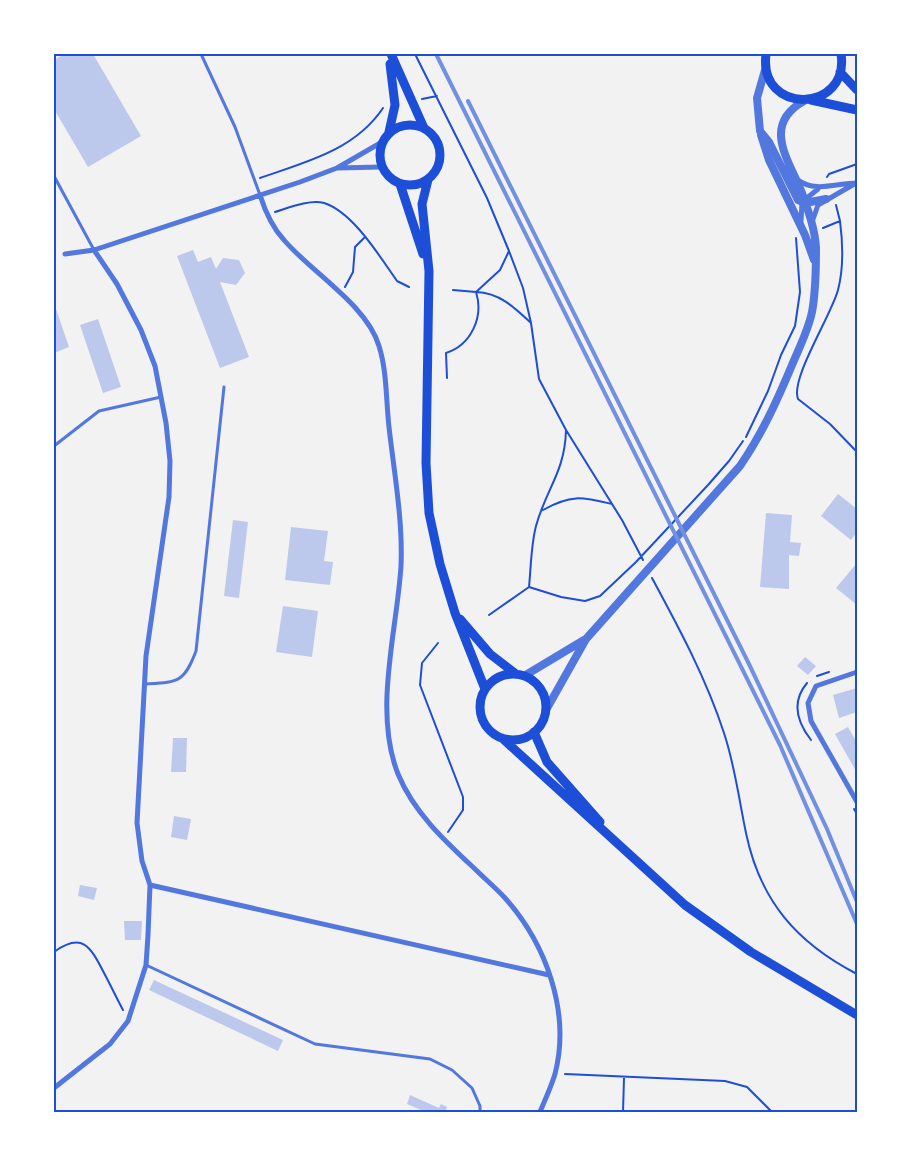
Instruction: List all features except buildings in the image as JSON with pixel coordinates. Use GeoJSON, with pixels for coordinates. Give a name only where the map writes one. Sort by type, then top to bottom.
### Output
{"type":"FeatureCollection","features":[{"type":"Feature","properties":{"kind":"main road"},"geometry":{"type":"LineString","coordinates":[[387,54],[393,73],[395,105],[389,132],[382,142],[379,158],[382,167],[390,178],[400,184],[414,185],[428,180]]}},
{"type":"Feature","properties":{"kind":"main road"},"geometry":{"type":"LineString","coordinates":[[391,54],[424,128]]}},
{"type":"Feature","properties":{"kind":"main road"},"geometry":{"type":"LineString","coordinates":[[766,54],[765,70],[777,91],[786,96],[857,110]]}},
{"type":"Feature","properties":{"kind":"main road"},"geometry":{"type":"LineString","coordinates":[[808,100],[829,90],[840,72],[842,54]]}},
{"type":"Feature","properties":{"kind":"main road"},"geometry":{"type":"LineString","coordinates":[[840,72],[857,90]]}},
{"type":"Feature","properties":{"kind":"main road"},"geometry":{"type":"LineString","coordinates":[[389,132],[403,126],[424,128],[430,132],[438,144],[440,163],[428,180],[422,204],[429,271],[426,463],[429,513],[440,564],[455,613],[485,690]]}},
{"type":"Feature","properties":{"kind":"main road"},"geometry":{"type":"LineString","coordinates":[[400,184],[429,271]]}},
{"type":"Feature","properties":{"kind":"main road"},"geometry":{"type":"LineString","coordinates":[[455,613],[490,654],[540,687],[546,700],[546,710],[542,722],[534,732],[516,740],[502,738]]}},
{"type":"Feature","properties":{"kind":"main road"},"geometry":{"type":"LineString","coordinates":[[520,675],[507,674],[493,681],[485,690],[480,709],[482,720],[490,731],[502,738],[632,858],[685,905],[718,931],[857,1014]]}},
{"type":"Feature","properties":{"kind":"main road"},"geometry":{"type":"LineString","coordinates":[[534,732],[547,762],[632,858]]}},
{"type":"Feature","properties":{"kind":"street"},"geometry":{"type":"LineString","coordinates":[[765,70],[757,98],[760,131],[769,160],[807,232]]}},
{"type":"Feature","properties":{"kind":"street"},"geometry":{"type":"LineString","coordinates":[[808,100],[789,112],[784,119],[780,136],[781,147],[812,224]]}},
{"type":"Feature","properties":{"kind":"street"},"geometry":{"type":"LineString","coordinates":[[760,131],[769,142],[795,196],[803,201],[830,197]]}},
{"type":"Feature","properties":{"kind":"street"},"geometry":{"type":"LineString","coordinates":[[65,254],[94,250],[260,195],[336,168],[382,142]]}},
{"type":"Feature","properties":{"kind":"street"},"geometry":{"type":"LineString","coordinates":[[336,168],[382,167]]}},
{"type":"Feature","properties":{"kind":"street"},"geometry":{"type":"LineString","coordinates":[[795,179],[807,186],[820,187],[857,183]]}},
{"type":"Feature","properties":{"kind":"street"},"geometry":{"type":"LineString","coordinates":[[807,232],[812,224],[818,205],[857,183]]}},
{"type":"Feature","properties":{"kind":"street"},"geometry":{"type":"LineString","coordinates":[[546,710],[586,638],[718,493],[758,440],[774,408],[805,335],[815,293],[815,262],[807,232],[800,216],[803,201],[820,187]]}},
{"type":"Feature","properties":{"kind":"street"},"geometry":{"type":"LineString","coordinates":[[260,195],[266,215],[283,239],[362,315],[379,344],[399,521],[401,563],[388,687],[388,730],[398,772],[411,800],[442,838],[505,898],[525,924],[543,957],[558,1004],[560,1038],[555,1073],[540,1112]]}},
{"type":"Feature","properties":{"kind":"street"},"geometry":{"type":"LineString","coordinates":[[54,1088],[103,1050],[128,1021],[146,965],[150,885],[142,861],[137,824],[146,656],[169,497],[170,461],[166,423],[155,366],[141,330],[117,284],[94,250]]}},
{"type":"Feature","properties":{"kind":"street"},"geometry":{"type":"LineString","coordinates":[[520,675],[586,638]]}},
{"type":"Feature","properties":{"kind":"street"},"geometry":{"type":"LineString","coordinates":[[857,672],[816,686],[808,703],[811,722],[857,802]]}},
{"type":"Feature","properties":{"kind":"street"},"geometry":{"type":"LineString","coordinates":[[150,885],[550,976]]}},
{"type":"Feature","properties":{"kind":"lane"},"geometry":{"type":"LineString","coordinates":[[202,54],[235,127],[260,195]]}},
{"type":"Feature","properties":{"kind":"lane"},"geometry":{"type":"LineString","coordinates":[[54,176],[94,250]]}},
{"type":"Feature","properties":{"kind":"lane"},"geometry":{"type":"LineString","coordinates":[[145,684],[172,682],[188,672],[196,651],[224,387]]}},
{"type":"Feature","properties":{"kind":"lane"},"geometry":{"type":"LineString","coordinates":[[54,446],[100,411],[161,397]]}},
{"type":"Feature","properties":{"kind":"lane"},"geometry":{"type":"LineString","coordinates":[[146,965],[315,1044],[430,1059],[452,1070],[472,1088],[480,1106],[480,1112]]}},
{"type":"Feature","properties":{"kind":"path"},"geometry":{"type":"LineString","coordinates":[[414,54],[437,96],[487,198],[523,288],[531,323],[539,379],[566,430],[622,520]]}},
{"type":"Feature","properties":{"kind":"path"},"geometry":{"type":"LineString","coordinates":[[412,101],[437,96]]}},
{"type":"Feature","properties":{"kind":"path"},"geometry":{"type":"LineString","coordinates":[[254,180],[333,151],[356,138],[370,126],[384,107],[395,105]]}},
{"type":"Feature","properties":{"kind":"path"},"geometry":{"type":"LineString","coordinates":[[829,185],[828,174],[857,164]]}},
{"type":"Feature","properties":{"kind":"path"},"geometry":{"type":"LineString","coordinates":[[830,197],[840,221],[843,248],[838,290],[823,330],[800,372],[796,394],[798,399],[830,424],[857,452]]}},
{"type":"Feature","properties":{"kind":"path"},"geometry":{"type":"LineString","coordinates":[[266,215],[299,205],[323,202],[346,215],[397,281],[409,287]]}},
{"type":"Feature","properties":{"kind":"path"},"geometry":{"type":"LineString","coordinates":[[529,587],[561,598],[586,600],[600,596],[636,562],[729,462],[745,438],[765,399],[795,326],[800,292],[799,263],[794,243],[798,236],[840,221]]}},
{"type":"Feature","properties":{"kind":"path"},"geometry":{"type":"LineString","coordinates":[[342,295],[352,272],[355,247],[364,238]]}},
{"type":"Feature","properties":{"kind":"path"},"geometry":{"type":"LineString","coordinates":[[476,292],[500,270],[508,250]]}},
{"type":"Feature","properties":{"kind":"path"},"geometry":{"type":"LineString","coordinates":[[453,290],[491,293],[510,304],[531,323]]}},
{"type":"Feature","properties":{"kind":"path"},"geometry":{"type":"LineString","coordinates":[[447,378],[446,353],[459,349],[479,318],[480,304],[476,292]]}},
{"type":"Feature","properties":{"kind":"path"},"geometry":{"type":"LineString","coordinates":[[489,615],[529,587],[536,526],[558,475],[566,448],[566,430]]}},
{"type":"Feature","properties":{"kind":"path"},"geometry":{"type":"LineString","coordinates":[[542,511],[559,501],[570,498],[584,497],[612,504]]}},
{"type":"Feature","properties":{"kind":"path"},"geometry":{"type":"LineString","coordinates":[[664,600],[703,676],[724,734],[740,794],[746,834],[765,891],[784,918],[803,938],[821,953],[857,974]]}},
{"type":"Feature","properties":{"kind":"path"},"geometry":{"type":"LineString","coordinates":[[438,643],[422,663],[420,685],[463,797],[463,810],[442,838]]}},
{"type":"Feature","properties":{"kind":"path"},"geometry":{"type":"LineString","coordinates":[[54,952],[64,945],[78,942],[92,948],[128,1021]]}},
{"type":"Feature","properties":{"kind":"path"},"geometry":{"type":"LineString","coordinates":[[555,1073],[624,1078],[725,1081],[746,1087],[772,1112]]}},
{"type":"Feature","properties":{"kind":"path"},"geometry":{"type":"LineString","coordinates":[[623,1112],[624,1078]]}},
{"type":"Feature","properties":{"kind":"railway"},"geometry":{"type":"LineString","coordinates":[[436,54],[780,745],[857,924]]}},
{"type":"Feature","properties":{"kind":"railway"},"geometry":{"type":"LineString","coordinates":[[468,101],[749,664],[827,829],[857,902]]}}]}
